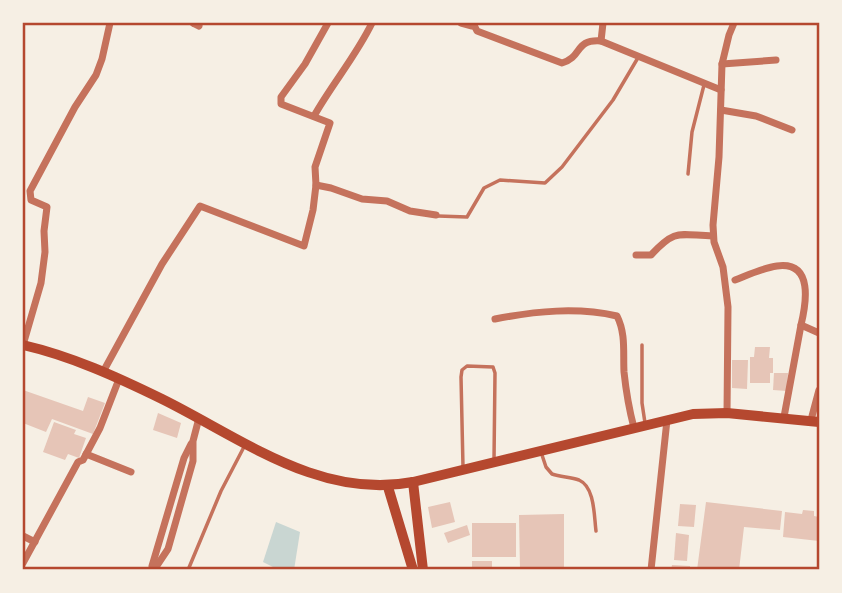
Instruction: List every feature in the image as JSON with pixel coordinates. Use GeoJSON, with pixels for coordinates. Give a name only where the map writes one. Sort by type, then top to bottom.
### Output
{"type":"FeatureCollection","features":[{"type":"Feature","properties":{"kind":"main road"},"geometry":{"type":"LineString","coordinates":[[23,345],[119,379],[300,469],[357,485],[388,486],[413,482],[693,414],[727,413],[817,422]]}},
{"type":"Feature","properties":{"kind":"main road"},"geometry":{"type":"LineString","coordinates":[[413,482],[423,570]]}},
{"type":"Feature","properties":{"kind":"main road"},"geometry":{"type":"LineString","coordinates":[[388,486],[413,570]]}},
{"type":"Feature","properties":{"kind":"street"},"geometry":{"type":"LineString","coordinates":[[23,345],[41,283],[48,210],[47,206],[31,200],[30,191],[75,107],[96,75],[110,23]]}},
{"type":"Feature","properties":{"kind":"street"},"geometry":{"type":"LineString","coordinates":[[103,372],[196,208],[204,207],[304,246],[313,210],[315,167],[330,123],[281,104],[281,97],[305,64],[328,23]]}},
{"type":"Feature","properties":{"kind":"street"},"geometry":{"type":"LineString","coordinates":[[314,116],[372,23]]}},
{"type":"Feature","properties":{"kind":"street"},"geometry":{"type":"LineString","coordinates":[[461,23],[473,24],[477,31],[562,63],[571,60],[589,40],[601,41],[721,90]]}},
{"type":"Feature","properties":{"kind":"street"},"geometry":{"type":"LineString","coordinates":[[601,41],[603,23]]}},
{"type":"Feature","properties":{"kind":"street"},"geometry":{"type":"LineString","coordinates":[[727,413],[728,307],[723,267],[713,236],[722,64],[734,23]]}},
{"type":"Feature","properties":{"kind":"street"},"geometry":{"type":"LineString","coordinates":[[722,64],[776,60]]}},
{"type":"Feature","properties":{"kind":"street"},"geometry":{"type":"LineString","coordinates":[[721,110],[756,116],[792,130]]}},
{"type":"Feature","properties":{"kind":"street"},"geometry":{"type":"LineString","coordinates":[[316,185],[362,200],[387,201],[411,211],[436,215]]}},
{"type":"Feature","properties":{"kind":"street"},"geometry":{"type":"LineString","coordinates":[[636,255],[651,255],[667,238],[674,235],[713,236]]}},
{"type":"Feature","properties":{"kind":"street"},"geometry":{"type":"LineString","coordinates":[[734,280],[777,266],[787,266],[797,271],[806,285],[806,303],[784,417]]}},
{"type":"Feature","properties":{"kind":"street"},"geometry":{"type":"LineString","coordinates":[[495,318],[555,311],[597,312],[617,316],[623,327],[628,408],[634,428]]}},
{"type":"Feature","properties":{"kind":"street"},"geometry":{"type":"LineString","coordinates":[[801,325],[819,333]]}},
{"type":"Feature","properties":{"kind":"street"},"geometry":{"type":"LineString","coordinates":[[23,563],[61,492],[79,462],[83,460],[100,428],[119,379]]}},
{"type":"Feature","properties":{"kind":"street"},"geometry":{"type":"LineString","coordinates":[[817,422],[819,390]]}},
{"type":"Feature","properties":{"kind":"street"},"geometry":{"type":"LineString","coordinates":[[152,570],[184,458],[193,441],[199,418]]}},
{"type":"Feature","properties":{"kind":"street"},"geometry":{"type":"LineString","coordinates":[[651,570],[667,420]]}},
{"type":"Feature","properties":{"kind":"street"},"geometry":{"type":"LineString","coordinates":[[152,570],[168,548],[193,461],[193,441]]}},
{"type":"Feature","properties":{"kind":"street"},"geometry":{"type":"LineString","coordinates":[[86,454],[131,472]]}},
{"type":"Feature","properties":{"kind":"street"},"geometry":{"type":"LineString","coordinates":[[23,537],[35,542]]}},
{"type":"Feature","properties":{"kind":"lane"},"geometry":{"type":"LineString","coordinates":[[436,215],[467,217],[484,188],[500,180],[545,183],[562,167],[612,100],[639,56]]}},
{"type":"Feature","properties":{"kind":"lane"},"geometry":{"type":"LineString","coordinates":[[688,174],[692,132],[705,83]]}},
{"type":"Feature","properties":{"kind":"lane"},"geometry":{"type":"LineString","coordinates":[[642,345],[642,403],[646,425]]}},
{"type":"Feature","properties":{"kind":"lane"},"geometry":{"type":"LineString","coordinates":[[463,470],[461,370],[467,366],[487,366],[493,368],[495,373],[494,462]]}},
{"type":"Feature","properties":{"kind":"lane"},"geometry":{"type":"LineString","coordinates":[[188,570],[221,491],[246,444]]}},
{"type":"Feature","properties":{"kind":"lane"},"geometry":{"type":"LineString","coordinates":[[541,451],[546,467],[552,474],[576,479],[585,484],[589,490],[596,531]]}},
{"type":"Feature","properties":{"kind":"shaded area"},"geometry":{"type":"Polygon","coordinates":[[[276,522],[300,532],[294,570],[279,570],[263,562],[276,522]]]}},
{"type":"Feature","properties":{"kind":"building"},"geometry":{"type":"Polygon","coordinates":[[[755,347],[770,347],[769,358],[773,358],[773,373],[770,373],[770,383],[750,383],[750,357],[754,357],[755,347]]]}},
{"type":"Feature","properties":{"kind":"building"},"geometry":{"type":"Polygon","coordinates":[[[732,360],[748,360],[747,389],[732,388],[732,360]]]}},
{"type":"Feature","properties":{"kind":"building"},"geometry":{"type":"Polygon","coordinates":[[[774,373],[788,373],[787,391],[773,390],[774,373]]]}},
{"type":"Feature","properties":{"kind":"building"},"geometry":{"type":"Polygon","coordinates":[[[23,390],[83,411],[88,397],[105,403],[93,434],[52,419],[46,432],[23,423],[23,390]]]}},
{"type":"Feature","properties":{"kind":"building"},"geometry":{"type":"Polygon","coordinates":[[[158,413],[181,423],[177,438],[153,430],[158,413]]]}},
{"type":"Feature","properties":{"kind":"building"},"geometry":{"type":"Polygon","coordinates":[[[54,422],[76,430],[74,434],[86,438],[79,458],[68,454],[65,460],[43,452],[54,422]]]}},
{"type":"Feature","properties":{"kind":"building"},"geometry":{"type":"Polygon","coordinates":[[[450,502],[455,522],[432,528],[428,507],[450,502]]]}},
{"type":"Feature","properties":{"kind":"building"},"geometry":{"type":"Polygon","coordinates":[[[706,502],[782,511],[780,530],[744,527],[739,570],[697,570],[706,502]]]}},
{"type":"Feature","properties":{"kind":"building"},"geometry":{"type":"Polygon","coordinates":[[[680,504],[696,505],[694,527],[678,526],[680,504]]]}},
{"type":"Feature","properties":{"kind":"building"},"geometry":{"type":"Polygon","coordinates":[[[803,510],[814,511],[814,516],[819,517],[819,541],[783,537],[785,512],[802,514],[803,510]]]}},
{"type":"Feature","properties":{"kind":"building"},"geometry":{"type":"Polygon","coordinates":[[[564,514],[564,570],[520,570],[519,515],[564,514]]]}},
{"type":"Feature","properties":{"kind":"building"},"geometry":{"type":"Polygon","coordinates":[[[472,523],[516,523],[516,557],[472,557],[472,523]]]}},
{"type":"Feature","properties":{"kind":"building"},"geometry":{"type":"Polygon","coordinates":[[[467,525],[470,535],[448,543],[444,533],[467,525]]]}},
{"type":"Feature","properties":{"kind":"building"},"geometry":{"type":"Polygon","coordinates":[[[676,533],[689,535],[687,561],[674,560],[676,533]]]}},
{"type":"Feature","properties":{"kind":"building"},"geometry":{"type":"Polygon","coordinates":[[[472,561],[492,561],[492,568],[472,568],[472,561]]]}},
{"type":"Feature","properties":{"kind":"building"},"geometry":{"type":"Polygon","coordinates":[[[672,565],[690,566],[690,570],[671,570],[672,565]]]}}]}
